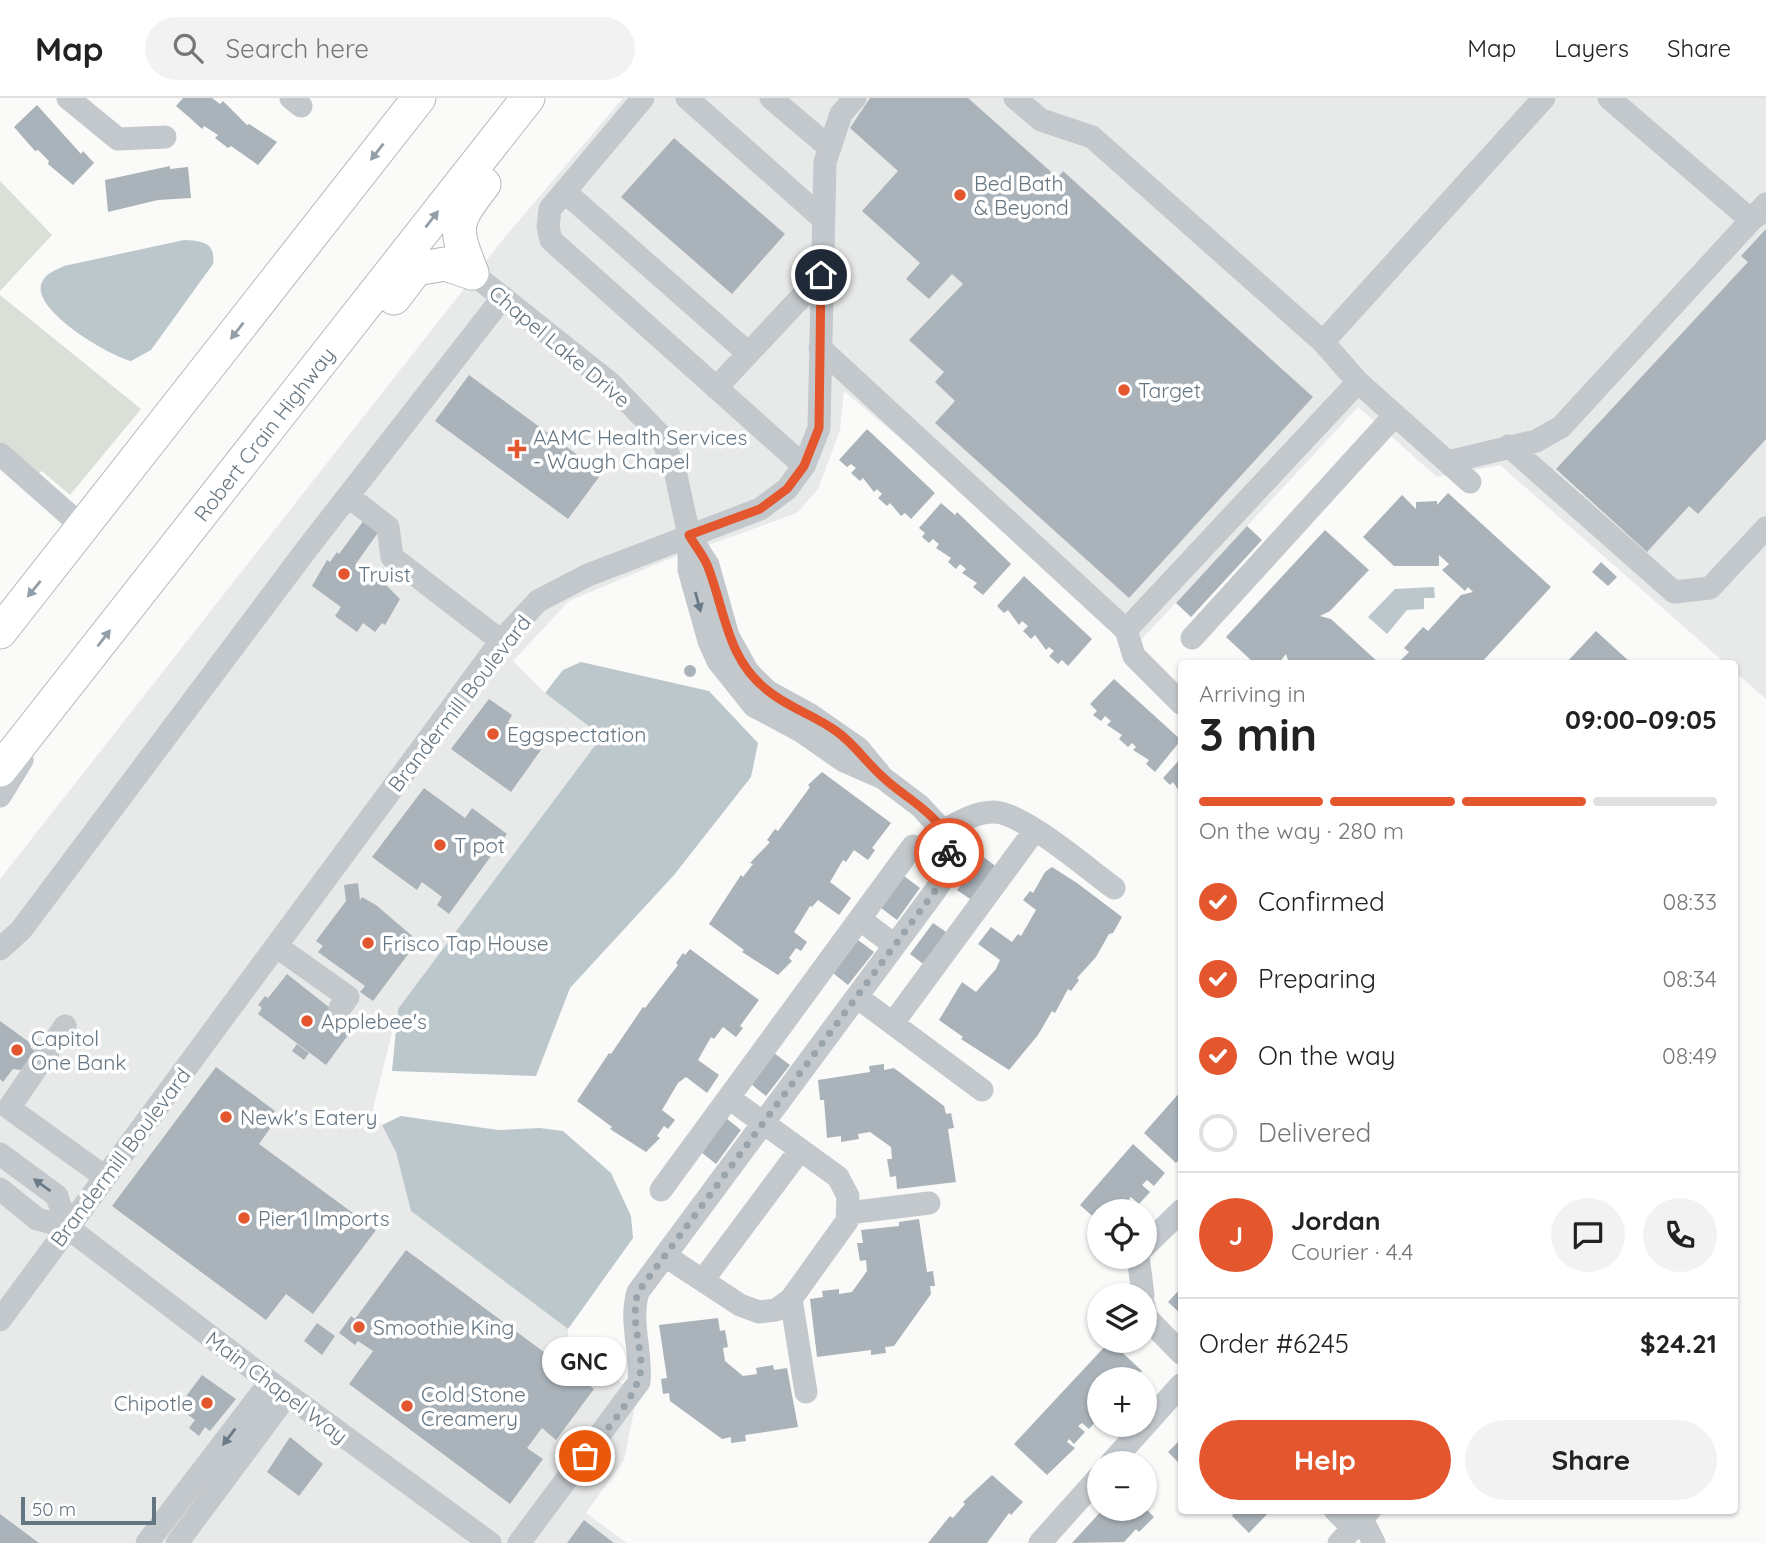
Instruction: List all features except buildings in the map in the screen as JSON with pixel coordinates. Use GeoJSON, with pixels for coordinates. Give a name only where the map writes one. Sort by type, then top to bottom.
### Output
{"type":"FeatureCollection","features":[{"type":"Feature","properties":{"kind":"highway"},"geometry":{"type":"LineString","coordinates":[[0,632],[419,98]]}},
{"type":"Feature","properties":{"kind":"highway","name":"Robert Crain Highway"},"geometry":{"type":"LineString","coordinates":[[0,770],[528,98]]}},
{"type":"Feature","properties":{"kind":"highway"},"geometry":{"type":"LineString","coordinates":[[472,273],[458,236],[461,213],[518,141],[544,98]]}},
{"type":"Feature","properties":{"kind":"highway"},"geometry":{"type":"LineString","coordinates":[[178,543],[268,459],[416,269],[446,264],[472,273]]}},
{"type":"Feature","properties":{"kind":"street"},"geometry":{"type":"LineString","coordinates":[[68,98],[118,139],[165,137]]}},
{"type":"Feature","properties":{"kind":"street"},"geometry":{"type":"LineString","coordinates":[[643,98],[550,209],[548,227],[551,240],[804,466]]}},
{"type":"Feature","properties":{"kind":"street"},"geometry":{"type":"LineString","coordinates":[[687,98],[823,219]]}},
{"type":"Feature","properties":{"kind":"street","name":"Brandermill Boulevard"},"geometry":{"type":"LineString","coordinates":[[0,1320],[501,641],[538,601],[588,575],[760,509],[787,489],[804,466],[819,428],[825,162],[841,114],[855,98]]}},
{"type":"Feature","properties":{"kind":"street"},"geometry":{"type":"LineString","coordinates":[[1015,98],[1041,120],[1092,137],[1323,342],[1358,382],[1470,482]]}},
{"type":"Feature","properties":{"kind":"street"},"geometry":{"type":"LineString","coordinates":[[1323,342],[1544,98]]}},
{"type":"Feature","properties":{"kind":"street"},"geometry":{"type":"LineString","coordinates":[[1448,462],[1536,441],[1561,427],[1761,211],[1609,98]]}},
{"type":"Feature","properties":{"kind":"street"},"geometry":{"type":"LineString","coordinates":[[785,102],[830,148]]}},
{"type":"Feature","properties":{"kind":"street"},"geometry":{"type":"LineString","coordinates":[[565,191],[748,354]]}},
{"type":"Feature","properties":{"kind":"street","name":"Chapel Lake Drive"},"geometry":{"type":"LineString","coordinates":[[472,273],[610,383],[661,436],[675,471],[689,535],[690,570],[709,641],[733,683],[754,706],[801,731],[844,761],[883,778],[920,806],[943,831]]}},
{"type":"Feature","properties":{"kind":"street"},"geometry":{"type":"LineString","coordinates":[[716,388],[821,275]]}},
{"type":"Feature","properties":{"kind":"street"},"geometry":{"type":"LineString","coordinates":[[0,948],[21,930],[348,496],[503,297]]}},
{"type":"Feature","properties":{"kind":"street"},"geometry":{"type":"LineString","coordinates":[[820,348],[1126,630],[1134,656],[1178,700]]}},
{"type":"Feature","properties":{"kind":"street"},"geometry":{"type":"LineString","coordinates":[[1126,630],[1358,382]]}},
{"type":"Feature","properties":{"kind":"street"},"geometry":{"type":"LineString","coordinates":[[1192,638],[1395,415]]}},
{"type":"Feature","properties":{"kind":"street"},"geometry":{"type":"LineString","coordinates":[[1510,446],[1674,592],[1710,588],[1766,528]]}},
{"type":"Feature","properties":{"kind":"street"},"geometry":{"type":"LineString","coordinates":[[0,454],[84,528]]}},
{"type":"Feature","properties":{"kind":"street"},"geometry":{"type":"LineString","coordinates":[[348,496],[388,527],[392,557],[501,641]]}},
{"type":"Feature","properties":{"kind":"street"},"geometry":{"type":"LineString","coordinates":[[0,796],[62,692]]}},
{"type":"Feature","properties":{"kind":"street"},"geometry":{"type":"LineString","coordinates":[[519,1543],[639,1382],[641,1364],[633,1310],[638,1292],[949,869],[949,848],[943,831],[974,815],[996,812],[1016,817],[1114,888]]}},
{"type":"Feature","properties":{"kind":"street"},"geometry":{"type":"LineString","coordinates":[[893,1023],[1035,830]]}},
{"type":"Feature","properties":{"kind":"street"},"geometry":{"type":"LineString","coordinates":[[661,1190],[913,846]]}},
{"type":"Feature","properties":{"kind":"street"},"geometry":{"type":"LineString","coordinates":[[861,920],[894,946]]}},
{"type":"Feature","properties":{"kind":"street"},"geometry":{"type":"LineString","coordinates":[[276,946],[348,997],[340,1008]]}},
{"type":"Feature","properties":{"kind":"street"},"geometry":{"type":"LineString","coordinates":[[857,997],[982,1090]]}},
{"type":"Feature","properties":{"kind":"street"},"geometry":{"type":"LineString","coordinates":[[65,1026],[9,1090],[9,1108],[105,1177]]}},
{"type":"Feature","properties":{"kind":"street"},"geometry":{"type":"LineString","coordinates":[[667,1256],[740,1305],[759,1312],[776,1310],[791,1299],[847,1221],[848,1196],[838,1177],[729,1098]]}},
{"type":"Feature","properties":{"kind":"street"},"geometry":{"type":"LineString","coordinates":[[703,1280],[800,1150]]}},
{"type":"Feature","properties":{"kind":"street"},"geometry":{"type":"LineString","coordinates":[[0,1154],[57,1196],[67,1227]]}},
{"type":"Feature","properties":{"kind":"street","name":"Main Chapel Way"},"geometry":{"type":"LineString","coordinates":[[0,1189],[37,1219],[67,1227],[278,1389],[490,1543]]}},
{"type":"Feature","properties":{"kind":"street"},"geometry":{"type":"LineString","coordinates":[[848,1213],[929,1203]]}},
{"type":"Feature","properties":{"kind":"street"},"geometry":{"type":"LineString","coordinates":[[1157,1234],[1178,1214]]}},
{"type":"Feature","properties":{"kind":"street"},"geometry":{"type":"LineString","coordinates":[[791,1299],[806,1392]]}},
{"type":"Feature","properties":{"kind":"street"},"geometry":{"type":"LineString","coordinates":[[1157,1328],[1178,1350]]}},
{"type":"Feature","properties":{"kind":"street"},"geometry":{"type":"LineString","coordinates":[[1122,1451],[1178,1388]]}},
{"type":"Feature","properties":{"kind":"street"},"geometry":{"type":"LineString","coordinates":[[147,1543],[278,1389]]}},
{"type":"Feature","properties":{"kind":"street"},"geometry":{"type":"LineString","coordinates":[[177,1543],[278,1389]]}},
{"type":"Feature","properties":{"kind":"street"},"geometry":{"type":"LineString","coordinates":[[1040,1543],[1087,1490]]}},
{"type":"Feature","properties":{"kind":"street"},"geometry":{"type":"LineString","coordinates":[[1341,1514],[1374,1543]]}},
{"type":"Feature","properties":{"kind":"shaded area"},"geometry":{"type":"Polygon","coordinates":[[[623,98],[1766,98],[1766,699],[1738,674],[1738,660],[1722,660],[1500,465],[1437,477],[1358,407],[1140,641],[844,391],[840,430],[818,489],[797,513],[664,561],[569,601],[513,661],[545,693],[602,736],[398,1009],[373,1109],[396,1151],[411,1211],[568,1329],[568,1341],[637,1396],[624,1460],[586,1513],[627,1543],[0,1543],[0,879],[500,243],[623,98]]]}},
{"type":"Feature","properties":{"kind":"shaded area"},"geometry":{"type":"Polygon","coordinates":[[[0,181],[52,235],[0,291],[0,181]]]}},
{"type":"Feature","properties":{"kind":"shaded area"},"geometry":{"type":"Polygon","coordinates":[[[184,240],[202,242],[210,247],[213,264],[151,350],[131,361],[73,330],[47,305],[41,293],[44,279],[64,266],[184,240]]]}},
{"type":"Feature","properties":{"kind":"shaded area"},"geometry":{"type":"Polygon","coordinates":[[[0,295],[141,409],[70,495],[42,471],[23,483],[0,463],[0,295]]]}},
{"type":"Feature","properties":{"kind":"shaded area"},"geometry":{"type":"Polygon","coordinates":[[[1434,587],[1435,598],[1424,598],[1424,609],[1407,610],[1387,634],[1368,617],[1395,589],[1434,587]]]}},
{"type":"Feature","properties":{"kind":"shaded area"},"geometry":{"type":"Polygon","coordinates":[[[581,662],[709,691],[758,743],[751,777],[674,875],[570,988],[536,1076],[392,1071],[398,1009],[602,736],[545,693],[563,670],[581,662]]]}},
{"type":"Feature","properties":{"kind":"shaded area"},"geometry":{"type":"Polygon","coordinates":[[[401,1116],[498,1130],[540,1128],[563,1131],[611,1173],[631,1216],[633,1238],[568,1329],[411,1211],[396,1152],[382,1125],[401,1116]]]}},
{"type":"Feature","properties":{"kind":"way so far"},"geometry":{"type":"LineString","coordinates":[[585,1456],[639,1382],[641,1364],[633,1310],[638,1292],[935,891],[949,869],[949,853]]}},
{"type":"Feature","properties":{"kind":"place","name":"Bed Bath & Beyond"},"geometry":{"type":"Point","coordinates":[960,195]}},
{"type":"Feature","properties":{"kind":"place","name":"Target"},"geometry":{"type":"Point","coordinates":[1124,390]}},
{"type":"Feature","properties":{"kind":"place","name":"AAMC Health Services - Waugh Chapel"},"geometry":{"type":"Point","coordinates":[517,449]}},
{"type":"Feature","properties":{"kind":"place","name":"Truist"},"geometry":{"type":"Point","coordinates":[344,574]}},
{"type":"Feature","properties":{"kind":"place","name":"Eggspectation"},"geometry":{"type":"Point","coordinates":[493,734]}},
{"type":"Feature","properties":{"kind":"place","name":"T pot"},"geometry":{"type":"Point","coordinates":[440,845]}},
{"type":"Feature","properties":{"kind":"place","name":"Frisco Tap House"},"geometry":{"type":"Point","coordinates":[368,943]}},
{"type":"Feature","properties":{"kind":"place","name":"Applebee's"},"geometry":{"type":"Point","coordinates":[307,1021]}},
{"type":"Feature","properties":{"kind":"place","name":"Capitol One Bank"},"geometry":{"type":"Point","coordinates":[17,1050]}},
{"type":"Feature","properties":{"kind":"place","name":"Newk's Eatery"},"geometry":{"type":"Point","coordinates":[226,1117]}},
{"type":"Feature","properties":{"kind":"place","name":"Pier 1 Imports"},"geometry":{"type":"Point","coordinates":[244,1218]}},
{"type":"Feature","properties":{"kind":"place","name":"Smoothie King"},"geometry":{"type":"Point","coordinates":[359,1327]}},
{"type":"Feature","properties":{"kind":"place","name":"Chipotle"},"geometry":{"type":"Point","coordinates":[207,1403]}},
{"type":"Feature","properties":{"kind":"place","name":"Cold Stone Creamery"},"geometry":{"type":"Point","coordinates":[407,1406]}},
{"type":"Feature","properties":{"kind":"place","name":"GNC"},"geometry":{"type":"Point","coordinates":[585,1456]}},
{"type":"Feature","properties":{"kind":"route"},"geometry":{"type":"LineString","coordinates":[[821,275],[819,428],[804,466],[787,489],[760,509],[689,535],[708,565],[728,636],[748,672],[767,691],[835,730],[858,748],[883,778],[920,806],[943,831],[949,853]]}}]}
